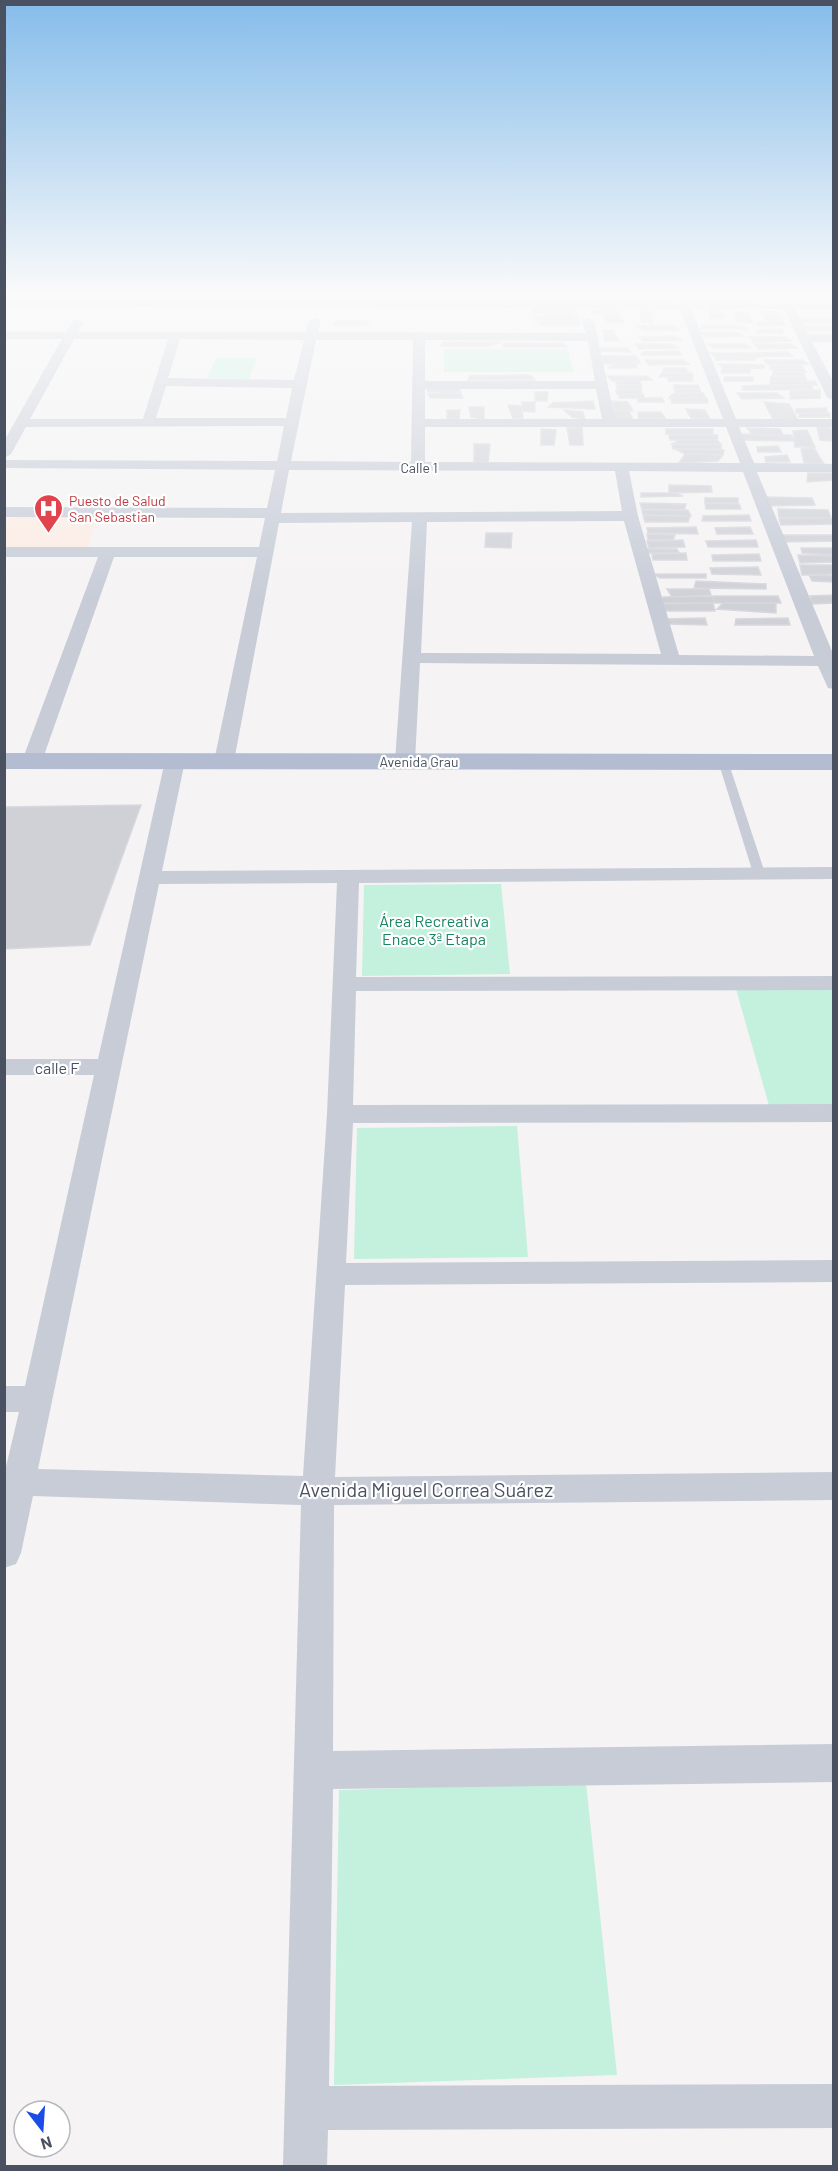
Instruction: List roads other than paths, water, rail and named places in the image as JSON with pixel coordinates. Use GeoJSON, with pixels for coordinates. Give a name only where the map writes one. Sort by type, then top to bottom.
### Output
{"type":"FeatureCollection","features":[{"type":"Feature","properties":{"kind":"main road","name":"Avenida Grau"},"geometry":{"type":"LineString","coordinates":[[4,761],[834,762]]}},
{"type":"Feature","properties":{"kind":"street"},"geometry":{"type":"LineString","coordinates":[[4,454],[35,398]]}},
{"type":"Feature","properties":{"kind":"street"},"geometry":{"type":"LineString","coordinates":[[148,423],[156,398]]}},
{"type":"Feature","properties":{"kind":"street"},"geometry":{"type":"LineString","coordinates":[[224,761],[296,398]]}},
{"type":"Feature","properties":{"kind":"street"},"geometry":{"type":"LineString","coordinates":[[418,398],[418,467]]}},
{"type":"Feature","properties":{"kind":"street"},"geometry":{"type":"LineString","coordinates":[[604,398],[609,423]]}},
{"type":"Feature","properties":{"kind":"street"},"geometry":{"type":"LineString","coordinates":[[720,398],[828,661],[834,684]]}},
{"type":"Feature","properties":{"kind":"street"},"geometry":{"type":"LineString","coordinates":[[22,423],[291,422]]}},
{"type":"Feature","properties":{"kind":"street"},"geometry":{"type":"LineString","coordinates":[[417,423],[834,423]]}},
{"type":"Feature","properties":{"kind":"street","name":"Calle 1"},"geometry":{"type":"LineString","coordinates":[[4,464],[834,468]]}},
{"type":"Feature","properties":{"kind":"street"},"geometry":{"type":"LineString","coordinates":[[621,467],[630,516],[671,659]]}},
{"type":"Feature","properties":{"kind":"street"},"geometry":{"type":"LineString","coordinates":[[4,513],[420,518],[630,516]]}},
{"type":"Feature","properties":{"kind":"street"},"geometry":{"type":"LineString","coordinates":[[405,761],[420,518]]}},
{"type":"Feature","properties":{"kind":"street"},"geometry":{"type":"LineString","coordinates":[[4,552],[266,552]]}},
{"type":"Feature","properties":{"kind":"street"},"geometry":{"type":"LineString","coordinates":[[32,761],[108,552]]}},
{"type":"Feature","properties":{"kind":"street"},"geometry":{"type":"LineString","coordinates":[[413,658],[828,661]]}},
{"type":"Feature","properties":{"kind":"street"},"geometry":{"type":"LineString","coordinates":[[4,1553],[175,761]]}},
{"type":"Feature","properties":{"kind":"street"},"geometry":{"type":"LineString","coordinates":[[151,878],[834,873]]}},
{"type":"Feature","properties":{"kind":"street"},"geometry":{"type":"LineString","coordinates":[[305,2166],[315,1770],[318,1491],[340,1114],[348,876]]}},
{"type":"Feature","properties":{"kind":"street"},"geometry":{"type":"LineString","coordinates":[[345,984],[834,983]]}},
{"type":"Feature","properties":{"kind":"street","name":"calle F"},"geometry":{"type":"LineString","coordinates":[[4,1067],[110,1067]]}},
{"type":"Feature","properties":{"kind":"street"},"geometry":{"type":"LineString","coordinates":[[340,1114],[834,1113]]}},
{"type":"Feature","properties":{"kind":"street"},"geometry":{"type":"LineString","coordinates":[[329,1274],[834,1271]]}},
{"type":"Feature","properties":{"kind":"street"},"geometry":{"type":"LineString","coordinates":[[4,1399],[36,1399]]}},
{"type":"Feature","properties":{"kind":"street","name":"Avenida Miguel Correa Suárez"},"geometry":{"type":"LineString","coordinates":[[19,1482],[318,1491],[834,1486]]}},
{"type":"Feature","properties":{"kind":"street"},"geometry":{"type":"LineString","coordinates":[[315,1770],[834,1763]]}},
{"type":"Feature","properties":{"kind":"street"},"geometry":{"type":"LineString","coordinates":[[305,2108],[834,2106]]}},
{"type":"Feature","properties":{"kind":"lane"},"geometry":{"type":"LineString","coordinates":[[723,761],[759,873]]}},
{"type":"Feature","properties":{"kind":"place","name":"Puesto de Salud San Sebastian"},"geometry":{"type":"Point","coordinates":[48,534]}},
{"type":"Feature","properties":{"kind":"park label","name":"Área Recreativa Enace 3ª Etapa"},"geometry":{"type":"Point","coordinates":[434,929]}}]}
